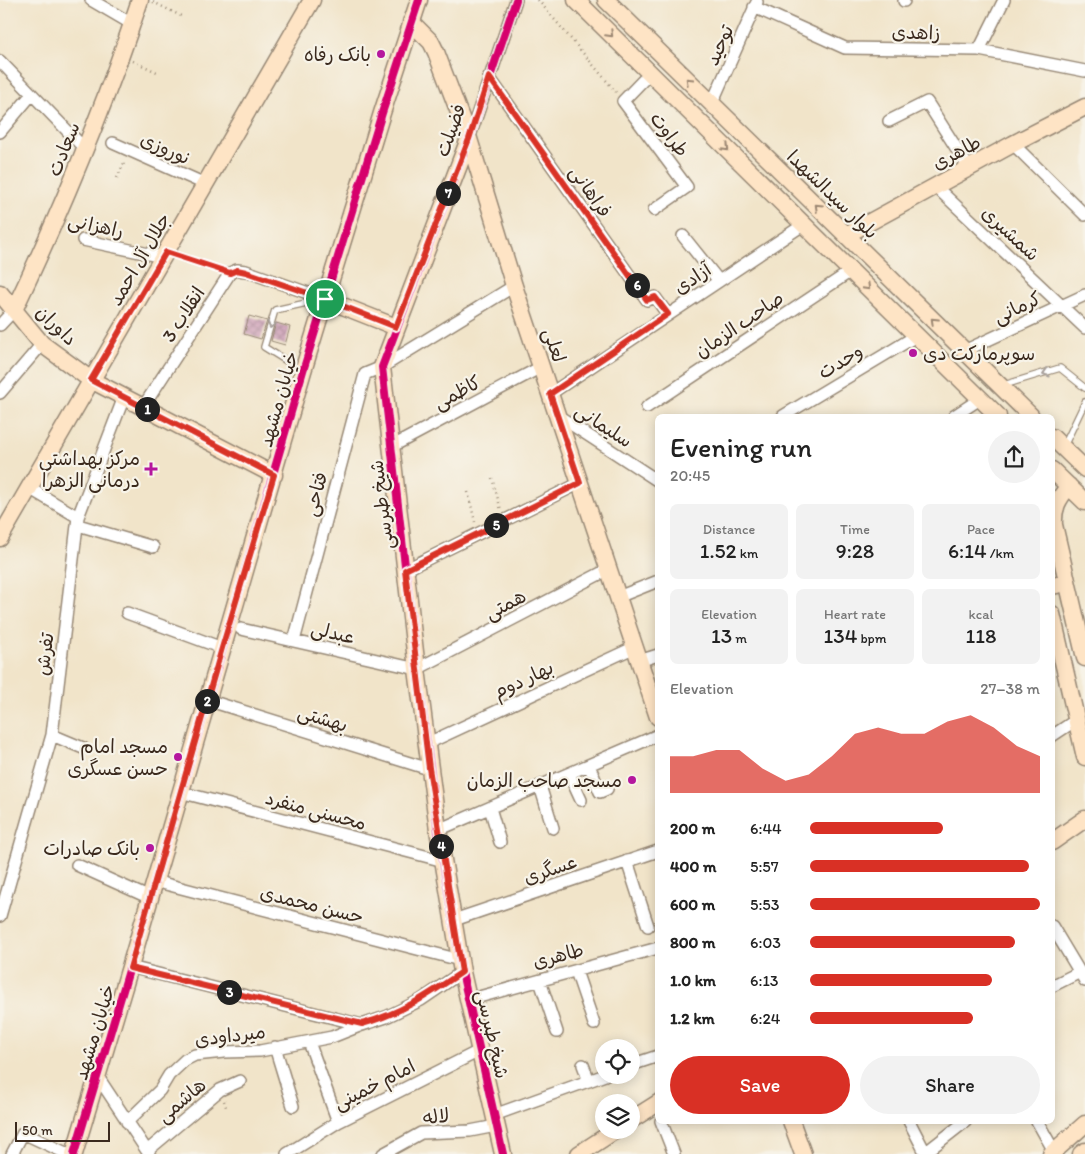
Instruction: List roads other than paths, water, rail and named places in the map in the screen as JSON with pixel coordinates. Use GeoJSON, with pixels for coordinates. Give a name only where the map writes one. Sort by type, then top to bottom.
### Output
{"type":"FeatureCollection","features":[{"type":"Feature","properties":{"kind":"street"},"geometry":{"type":"LineString","coordinates":[[91,0],[132,24]]}},
{"type":"Feature","properties":{"kind":"street","name":"سعادت"},"geometry":{"type":"LineString","coordinates":[[7,310],[51,233],[140,0]]}},
{"type":"Feature","properties":{"kind":"street","name":"جلال آل احمد"},"geometry":{"type":"LineString","coordinates":[[0,538],[312,0]]}},
{"type":"Feature","properties":{"kind":"street","name":"خیابان مشهد"},"geometry":{"type":"LineString","coordinates":[[74,1154],[130,968],[303,371],[419,0]]}},
{"type":"Feature","properties":{"kind":"street","name":"فضیلت"},"geometry":{"type":"LineString","coordinates":[[396,327],[469,139],[516,0]]}},
{"type":"Feature","properties":{"kind":"street"},"geometry":{"type":"LineString","coordinates":[[576,0],[996,414]]}},
{"type":"Feature","properties":{"kind":"street","name":"بلوار سیدالشهدا"},"geometry":{"type":"LineString","coordinates":[[606,0],[1029,414]]}},
{"type":"Feature","properties":{"kind":"street"},"geometry":{"type":"LineString","coordinates":[[979,50],[1004,0]]}},
{"type":"Feature","properties":{"kind":"street","name":"توحید"},"geometry":{"type":"LineString","coordinates":[[712,104],[756,4]]}},
{"type":"Feature","properties":{"kind":"street","name":"زاهدی"},"geometry":{"type":"LineString","coordinates":[[756,4],[845,48],[979,50],[1085,71]]}},
{"type":"Feature","properties":{"kind":"street","name":"لعلی"},"geometry":{"type":"LineString","coordinates":[[411,22],[431,42],[436,52],[469,139],[540,367],[655,708]]}},
{"type":"Feature","properties":{"kind":"street"},"geometry":{"type":"LineString","coordinates":[[0,61],[84,148]]}},
{"type":"Feature","properties":{"kind":"street","name":"طراوت"},"geometry":{"type":"LineString","coordinates":[[650,73],[623,101],[687,187],[654,210]]}},
{"type":"Feature","properties":{"kind":"street","name":"فراهانی"},"geometry":{"type":"LineString","coordinates":[[489,77],[647,300],[655,297],[668,314]]}},
{"type":"Feature","properties":{"kind":"street"},"geometry":{"type":"LineString","coordinates":[[0,132],[32,94]]}},
{"type":"Feature","properties":{"kind":"street"},"geometry":{"type":"LineString","coordinates":[[889,121],[927,102],[969,168]]}},
{"type":"Feature","properties":{"kind":"street","name":"طاهری"},"geometry":{"type":"LineString","coordinates":[[846,235],[1085,107]]}},
{"type":"Feature","properties":{"kind":"street","name":"نوروزی"},"geometry":{"type":"LineString","coordinates":[[113,143],[205,184]]}},
{"type":"Feature","properties":{"kind":"street"},"geometry":{"type":"LineString","coordinates":[[1013,144],[1085,215]]}},
{"type":"Feature","properties":{"kind":"street","name":"شمشیری"},"geometry":{"type":"LineString","coordinates":[[935,186],[1085,328]]}},
{"type":"Feature","properties":{"kind":"street","name":"آزادی"},"geometry":{"type":"LineString","coordinates":[[550,394],[804,224]]}},
{"type":"Feature","properties":{"kind":"street"},"geometry":{"type":"LineString","coordinates":[[683,236],[719,281]]}},
{"type":"Feature","properties":{"kind":"street","name":"راهزانی"},"geometry":{"type":"LineString","coordinates":[[83,240],[164,254]]}},
{"type":"Feature","properties":{"kind":"street","name":"انقلاب 3"},"geometry":{"type":"LineString","coordinates":[[143,407],[230,273],[237,270],[246,272],[325,299]]}},
{"type":"Feature","properties":{"kind":"street","name":"صاحب الزمان"},"geometry":{"type":"LineString","coordinates":[[647,407],[851,271]]}},
{"type":"Feature","properties":{"kind":"street"},"geometry":{"type":"LineString","coordinates":[[382,367],[514,286]]}},
{"type":"Feature","properties":{"kind":"street","name":"داوران"},"geometry":{"type":"LineString","coordinates":[[0,293],[7,310],[42,344],[91,380],[274,475]]}},
{"type":"Feature","properties":{"kind":"street","name":"کرمانی"},"geometry":{"type":"LineString","coordinates":[[964,351],[1085,295]]}},
{"type":"Feature","properties":{"kind":"street"},"geometry":{"type":"LineString","coordinates":[[325,299],[396,327]]}},
{"type":"Feature","properties":{"kind":"street"},"geometry":{"type":"LineString","coordinates":[[0,325],[7,310]]}},
{"type":"Feature","properties":{"kind":"street","name":"شیخ طبرسی"},"geometry":{"type":"LineString","coordinates":[[396,327],[382,367],[429,768],[461,966],[503,1154]]}},
{"type":"Feature","properties":{"kind":"street","name":"وحدت"},"geometry":{"type":"LineString","coordinates":[[786,414],[916,336]]}},
{"type":"Feature","properties":{"kind":"street"},"geometry":{"type":"LineString","coordinates":[[0,393],[42,344]]}},
{"type":"Feature","properties":{"kind":"street","name":"فتاحی"},"geometry":{"type":"LineString","coordinates":[[294,641],[364,374],[382,367]]}},
{"type":"Feature","properties":{"kind":"street","name":"کاظمی"},"geometry":{"type":"LineString","coordinates":[[391,447],[540,367]]}},
{"type":"Feature","properties":{"kind":"street"},"geometry":{"type":"LineString","coordinates":[[957,414],[1000,386]]}},
{"type":"Feature","properties":{"kind":"street","name":"تفرش"},"geometry":{"type":"LineString","coordinates":[[0,916],[52,735],[78,521],[124,397]]}},
{"type":"Feature","properties":{"kind":"street","name":"سلیمانی"},"geometry":{"type":"LineString","coordinates":[[557,415],[655,479]]}},
{"type":"Feature","properties":{"kind":"street"},"geometry":{"type":"LineString","coordinates":[[1058,443],[1085,469]]}},
{"type":"Feature","properties":{"kind":"street"},"geometry":{"type":"LineString","coordinates":[[1055,473],[1085,502]]}},
{"type":"Feature","properties":{"kind":"street"},"geometry":{"type":"LineString","coordinates":[[405,570],[580,483]]}},
{"type":"Feature","properties":{"kind":"street"},"geometry":{"type":"LineString","coordinates":[[1055,507],[1069,486]]}},
{"type":"Feature","properties":{"kind":"street"},"geometry":{"type":"LineString","coordinates":[[29,488],[78,521],[153,547]]}},
{"type":"Feature","properties":{"kind":"street"},"geometry":{"type":"LineString","coordinates":[[1055,535],[1060,584],[1085,658]]}},
{"type":"Feature","properties":{"kind":"street","name":"همتی"},"geometry":{"type":"LineString","coordinates":[[417,669],[609,569]]}},
{"type":"Feature","properties":{"kind":"street"},"geometry":{"type":"LineString","coordinates":[[618,597],[655,582]]}},
{"type":"Feature","properties":{"kind":"street"},"geometry":{"type":"LineString","coordinates":[[127,613],[222,648]]}},
{"type":"Feature","properties":{"kind":"street","name":"عبدلی"},"geometry":{"type":"LineString","coordinates":[[241,629],[417,669]]}},
{"type":"Feature","properties":{"kind":"street"},"geometry":{"type":"LineString","coordinates":[[1055,639],[1057,656],[1085,757]]}},
{"type":"Feature","properties":{"kind":"street","name":"بهار دوم"},"geometry":{"type":"LineString","coordinates":[[426,744],[637,654],[655,655]]}},
{"type":"Feature","properties":{"kind":"street","name":"بهشتی"},"geometry":{"type":"LineString","coordinates":[[207,700],[429,768]]}},
{"type":"Feature","properties":{"kind":"street"},"geometry":{"type":"LineString","coordinates":[[1055,734],[1076,720]]}},
{"type":"Feature","properties":{"kind":"street"},"geometry":{"type":"LineString","coordinates":[[52,735],[83,748]]}},
{"type":"Feature","properties":{"kind":"street"},"geometry":{"type":"LineString","coordinates":[[438,830],[655,736]]}},
{"type":"Feature","properties":{"kind":"street"},"geometry":{"type":"LineString","coordinates":[[590,765],[600,792],[607,789]]}},
{"type":"Feature","properties":{"kind":"street"},"geometry":{"type":"LineString","coordinates":[[569,774],[581,800]]}},
{"type":"Feature","properties":{"kind":"street"},"geometry":{"type":"LineString","coordinates":[[540,786],[553,828]]}},
{"type":"Feature","properties":{"kind":"street","name":"محسنی منفرد"},"geometry":{"type":"LineString","coordinates":[[180,792],[444,861]]}},
{"type":"Feature","properties":{"kind":"street"},"geometry":{"type":"LineString","coordinates":[[490,808],[500,842]]}},
{"type":"Feature","properties":{"kind":"street"},"geometry":{"type":"LineString","coordinates":[[1055,840],[1085,819]]}},
{"type":"Feature","properties":{"kind":"street","name":"عسگری"},"geometry":{"type":"LineString","coordinates":[[454,920],[655,852]]}},
{"type":"Feature","properties":{"kind":"street"},"geometry":{"type":"LineString","coordinates":[[627,861],[648,926]]}},
{"type":"Feature","properties":{"kind":"street"},"geometry":{"type":"LineString","coordinates":[[77,865],[150,898]]}},
{"type":"Feature","properties":{"kind":"street","name":"حسن محمدی"},"geometry":{"type":"LineString","coordinates":[[154,882],[461,966]]}},
{"type":"Feature","properties":{"kind":"street"},"geometry":{"type":"LineString","coordinates":[[1055,931],[1082,977],[1055,985]]}},
{"type":"Feature","properties":{"kind":"street","name":"طاهری"},"geometry":{"type":"LineString","coordinates":[[468,1000],[655,949]]}},
{"type":"Feature","properties":{"kind":"street","name":"میرداودی"},"geometry":{"type":"LineString","coordinates":[[128,1122],[160,1090],[169,1075],[185,1060],[195,1055],[260,1051],[332,1037],[362,1024],[386,1017],[421,1000],[461,966]]}},
{"type":"Feature","properties":{"kind":"street","name":"میرداودی"},"geometry":{"type":"LineString","coordinates":[[130,968],[362,1024]]}},
{"type":"Feature","properties":{"kind":"street"},"geometry":{"type":"LineString","coordinates":[[576,971],[594,1024]]}},
{"type":"Feature","properties":{"kind":"street"},"geometry":{"type":"LineString","coordinates":[[540,981],[557,1032]]}},
{"type":"Feature","properties":{"kind":"street"},"geometry":{"type":"LineString","coordinates":[[309,1042],[338,1122]]}},
{"type":"Feature","properties":{"kind":"street"},"geometry":{"type":"LineString","coordinates":[[275,1047],[293,1106]]}},
{"type":"Feature","properties":{"kind":"street","name":"امام خمینی"},"geometry":{"type":"LineString","coordinates":[[287,1154],[338,1122],[479,1051]]}},
{"type":"Feature","properties":{"kind":"street"},"geometry":{"type":"LineString","coordinates":[[640,1063],[655,1057]]}},
{"type":"Feature","properties":{"kind":"street"},"geometry":{"type":"LineString","coordinates":[[583,1065],[589,1081]]}},
{"type":"Feature","properties":{"kind":"street"},"geometry":{"type":"LineString","coordinates":[[98,1077],[148,1153]]}},
{"type":"Feature","properties":{"kind":"street","name":"لاله"},"geometry":{"type":"LineString","coordinates":[[383,1154],[421,1134],[470,1131],[595,1079]]}},
{"type":"Feature","properties":{"kind":"street","name":"هاشمی"},"geometry":{"type":"LineString","coordinates":[[148,1153],[220,1090],[240,1082]]}},
{"type":"Feature","properties":{"kind":"street"},"geometry":{"type":"LineString","coordinates":[[640,1116],[655,1108]]}},
{"type":"Feature","properties":{"kind":"street"},"geometry":{"type":"LineString","coordinates":[[662,1124],[674,1154]]}},
{"type":"Feature","properties":{"kind":"street"},"geometry":{"type":"LineString","coordinates":[[792,1124],[803,1154]]}},
{"type":"Feature","properties":{"kind":"street"},"geometry":{"type":"LineString","coordinates":[[910,1124],[925,1154],[962,1124]]}},
{"type":"Feature","properties":{"kind":"street"},"geometry":{"type":"LineString","coordinates":[[1038,1124],[1053,1153],[1085,1124]]}},
{"type":"Feature","properties":{"kind":"street"},"geometry":{"type":"LineString","coordinates":[[12,1154],[23,1134],[68,1154]]}},
{"type":"Feature","properties":{"kind":"street"},"geometry":{"type":"LineString","coordinates":[[579,1154],[600,1148]]}},
{"type":"Feature","properties":{"kind":"street"},"geometry":{"type":"LineString","coordinates":[[1081,1154],[1085,1151]]}},
{"type":"Feature","properties":{"kind":"lane"},"geometry":{"type":"LineString","coordinates":[[303,371],[264,347],[275,310],[325,299]]}},
{"type":"Feature","properties":{"kind":"lane"},"geometry":{"type":"LineString","coordinates":[[1000,386],[1060,368],[1085,388]]}},
{"type":"Feature","properties":{"kind":"lane"},"geometry":{"type":"LineString","coordinates":[[1058,443],[1085,402]]}},
{"type":"Feature","properties":{"kind":"place","name":"بانک رفاه"},"geometry":{"type":"Point","coordinates":[381,54]}},
{"type":"Feature","properties":{"kind":"place","name":"سوپرمارکت دی"},"geometry":{"type":"Point","coordinates":[913,353]}},
{"type":"Feature","properties":{"kind":"place","name":"مرکز بهداشتی درمانی الزهرا"},"geometry":{"type":"Point","coordinates":[151,469]}},
{"type":"Feature","properties":{"kind":"place","name":"مسجد امام حسن عسگری"},"geometry":{"type":"Point","coordinates":[178,757]}},
{"type":"Feature","properties":{"kind":"place","name":"مسجد صاحب الزمان"},"geometry":{"type":"Point","coordinates":[632,780]}},
{"type":"Feature","properties":{"kind":"place","name":"بانک صادرات"},"geometry":{"type":"Point","coordinates":[150,848]}}]}
